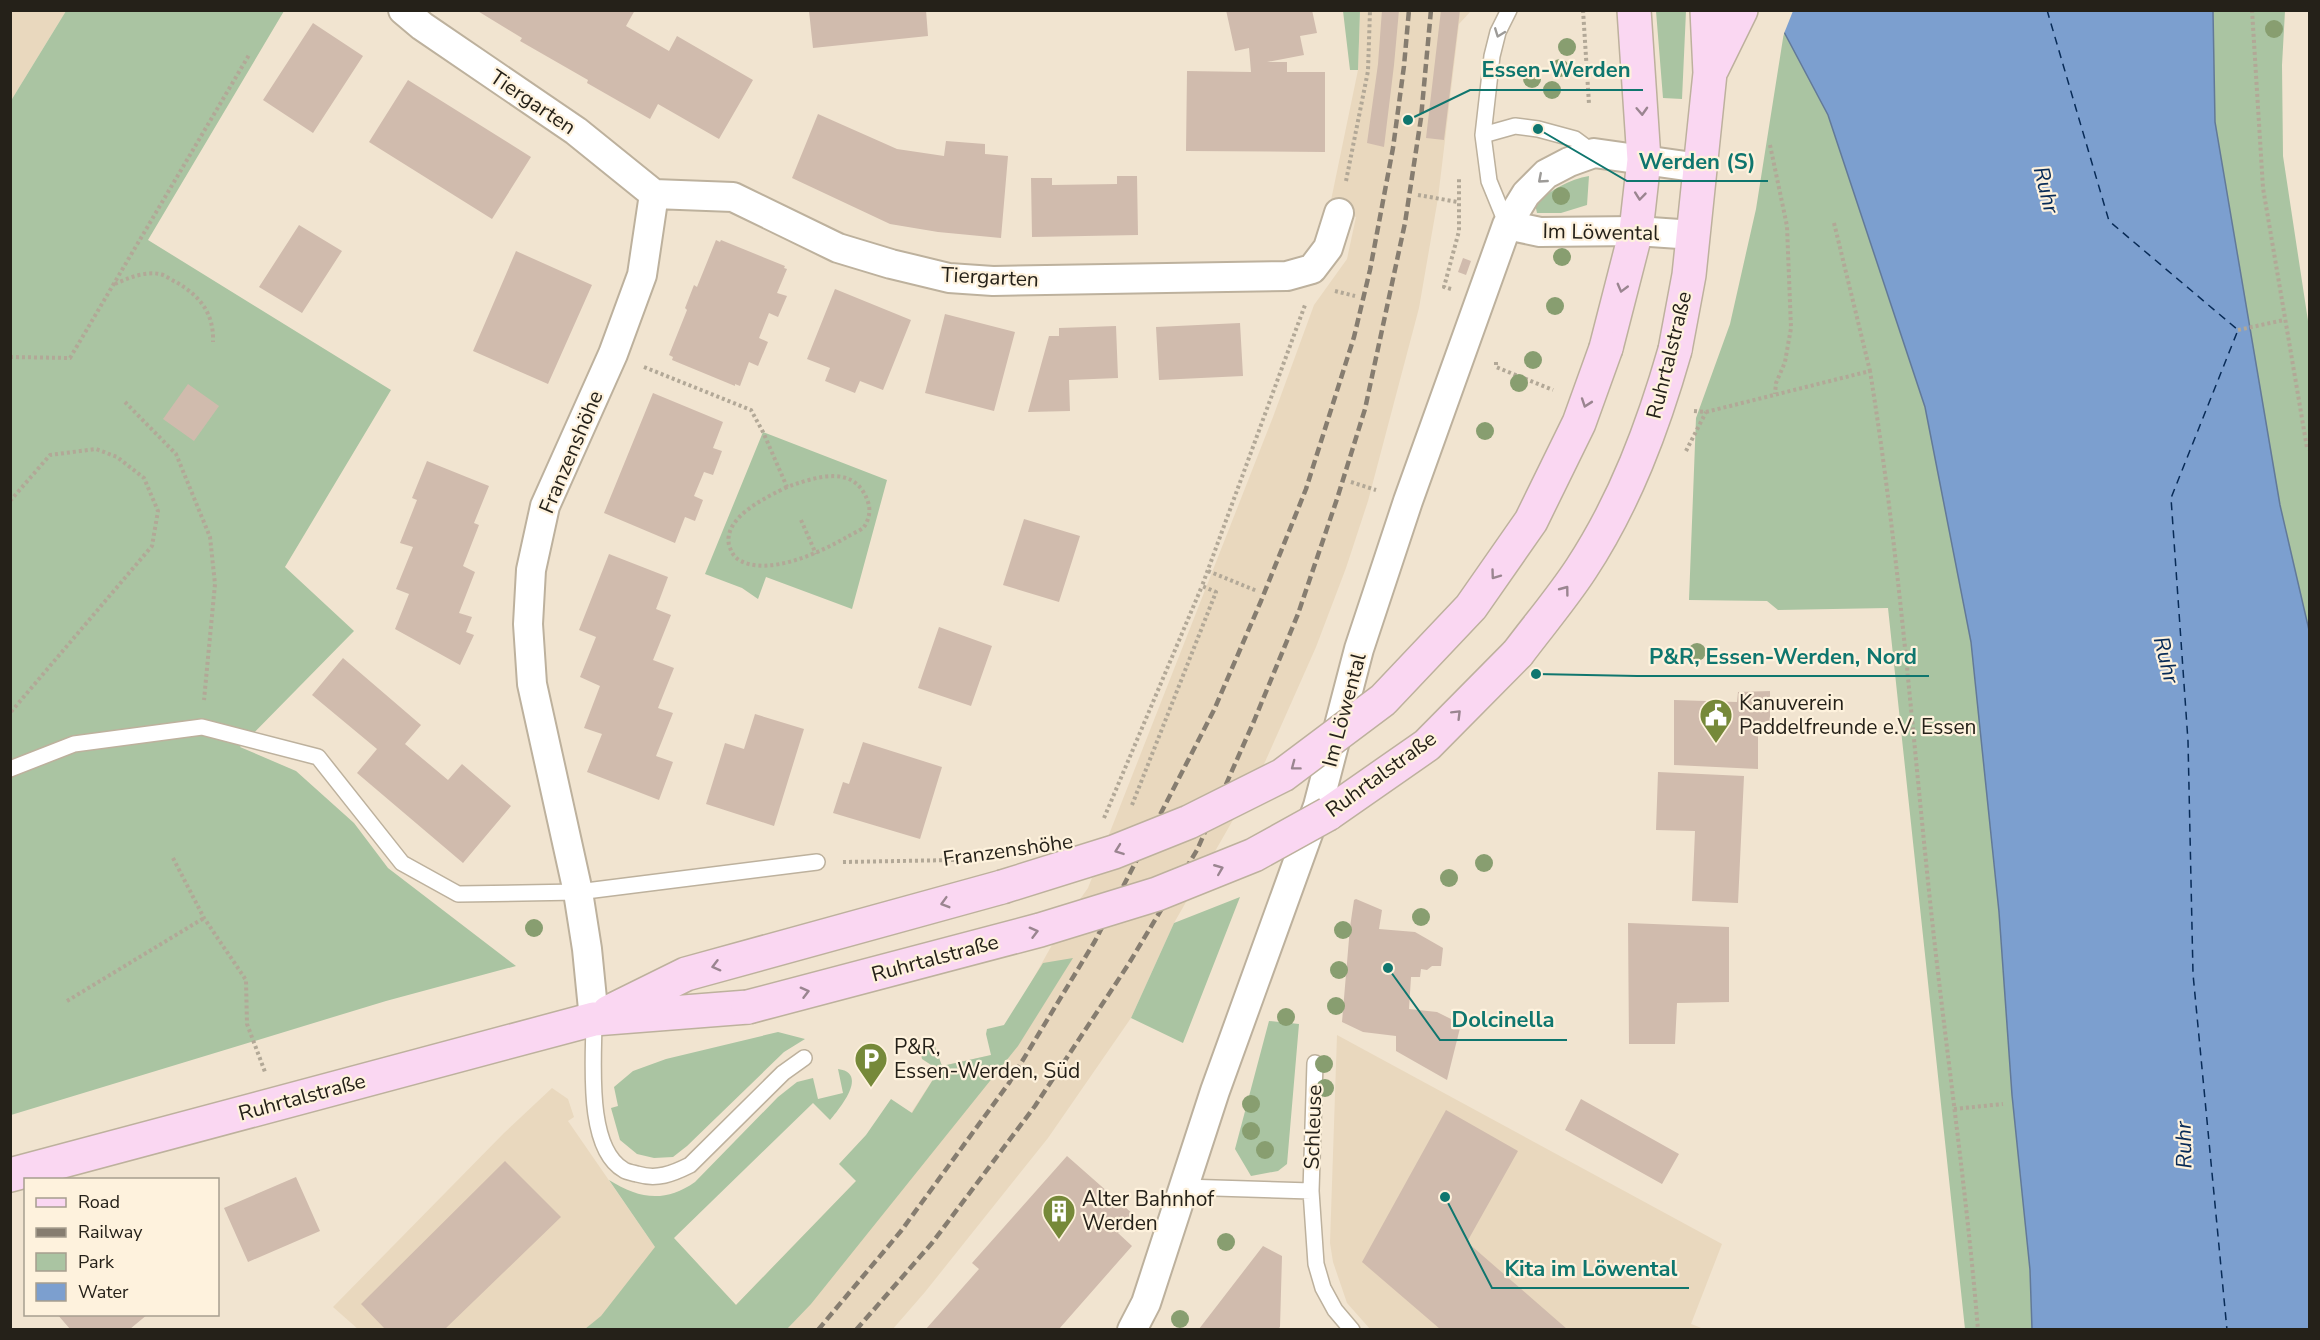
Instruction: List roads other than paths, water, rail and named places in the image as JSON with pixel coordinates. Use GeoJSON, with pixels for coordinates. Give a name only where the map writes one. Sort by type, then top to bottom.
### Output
{"type":"FeatureCollection","features":[{"type":"Feature","properties":{"kind":"main road","name":"Ruhrtalstraße"},"geometry":{"type":"LineString","coordinates":[[594,1019],[686,974],[1002,887],[1108,839],[1189,822],[1283,775],[1383,700],[1472,608],[1531,521],[1579,423],[1606,348],[1636,231],[1644,160],[1634,10]]}},
{"type":"Feature","properties":{"kind":"main road","name":"Ruhrtalstraße"},"geometry":{"type":"LineString","coordinates":[[10,1175],[594,1019],[748,1007],[1040,930],[1157,894],[1254,855],[1328,814],[1426,745],[1518,653],[1581,569],[1627,486],[1658,412],[1675,350],[1694,235],[1710,74],[1707,10]]}},
{"type":"Feature","properties":{"kind":"main road"},"geometry":{"type":"LineString","coordinates":[[1710,74],[1741,10]]}},
{"type":"Feature","properties":{"kind":"street","name":"Tiergarten"},"geometry":{"type":"LineString","coordinates":[[403,10],[422,26],[576,131],[654,194],[733,197],[848,251],[949,278],[993,281],[1287,276],[1312,269],[1328,248],[1339,213]]}},
{"type":"Feature","properties":{"kind":"street","name":"Im Löwental"},"geometry":{"type":"LineString","coordinates":[[1132,1329],[1146,1303],[1215,1091],[1318,806],[1359,649],[1408,501],[1507,225],[1526,194],[1546,174],[1594,153],[1700,168]]}},
{"type":"Feature","properties":{"kind":"street","name":"Franzenshöhe"},"geometry":{"type":"LineString","coordinates":[[594,1019],[587,949],[578,892],[532,684],[528,624],[531,570],[545,507],[613,354],[642,275],[654,194]]}},
{"type":"Feature","properties":{"kind":"street","name":"Im Löwental"},"geometry":{"type":"LineString","coordinates":[[1507,225],[1540,232],[1636,231],[1694,235]]}},
{"type":"Feature","properties":{"kind":"lane"},"geometry":{"type":"LineString","coordinates":[[1507,225],[1489,181],[1483,135],[1492,56],[1498,32],[1509,10]]}},
{"type":"Feature","properties":{"kind":"lane"},"geometry":{"type":"LineString","coordinates":[[1483,135],[1515,126],[1538,129],[1575,139],[1594,153]]}},
{"type":"Feature","properties":{"kind":"lane"},"geometry":{"type":"LineString","coordinates":[[10,769],[74,744],[202,727],[318,757],[402,863],[458,894],[578,892],[817,862]]}},
{"type":"Feature","properties":{"kind":"lane","name":"Franzenshöhe"},"geometry":{"type":"LineString","coordinates":[[594,1019],[594,1091],[599,1134],[609,1156],[623,1170],[648,1177],[671,1175],[690,1165],[783,1073],[804,1058]]}},
{"type":"Feature","properties":{"kind":"lane","name":"Schleuse"},"geometry":{"type":"LineString","coordinates":[[1315,1063],[1311,1191],[1316,1264],[1323,1288],[1335,1310],[1352,1329]]}},
{"type":"Feature","properties":{"kind":"lane","name":"Schleuse"},"geometry":{"type":"LineString","coordinates":[[1184,1187],[1311,1191]]}},
{"type":"Feature","properties":{"kind":"water","name":"Ruhr"},"geometry":{"type":"Polygon","coordinates":[[[1777,11],[2213,11],[2215,122],[2280,505],[2309,630],[2309,1329],[2032,1329],[2030,1270],[2012,1095],[1999,912],[1971,642],[1925,407],[1828,115],[1784,32],[1777,11]]]}},
{"type":"Feature","properties":{"kind":"railway"},"geometry":{"type":"LineString","coordinates":[[818,1330],[901,1231],[1009,1083],[1095,941],[1214,710],[1306,489],[1354,337],[1370,270],[1393,148],[1409,10]]}},
{"type":"Feature","properties":{"kind":"railway"},"geometry":{"type":"LineString","coordinates":[[856,1330],[932,1243],[1035,1106],[1128,965],[1197,850],[1254,721],[1298,614],[1365,409],[1405,223],[1421,118],[1431,10]]}},
{"type":"Feature","properties":{"kind":"place","name":"Essen-Werden"},"geometry":{"type":"Point","coordinates":[1408,120]}},
{"type":"Feature","properties":{"kind":"place","name":"Werden (S)"},"geometry":{"type":"Point","coordinates":[1538,129]}},
{"type":"Feature","properties":{"kind":"place","name":"P&R, Essen-Werden, Nord"},"geometry":{"type":"Point","coordinates":[1536,674]}},
{"type":"Feature","properties":{"kind":"place","name":"Kanuverein Paddelfreunde e.V. Essen"},"geometry":{"type":"Point","coordinates":[1716,744]}},
{"type":"Feature","properties":{"kind":"place","name":"Dolcinella"},"geometry":{"type":"Point","coordinates":[1388,968]}},
{"type":"Feature","properties":{"kind":"place","name":"P&R, Essen-Werden, Süd"},"geometry":{"type":"Point","coordinates":[871,1088]}},
{"type":"Feature","properties":{"kind":"place","name":"Kita im Löwental"},"geometry":{"type":"Point","coordinates":[1445,1197]}},
{"type":"Feature","properties":{"kind":"place","name":"Alter Bahnhof Werden"},"geometry":{"type":"Point","coordinates":[1059,1240]}}]}
